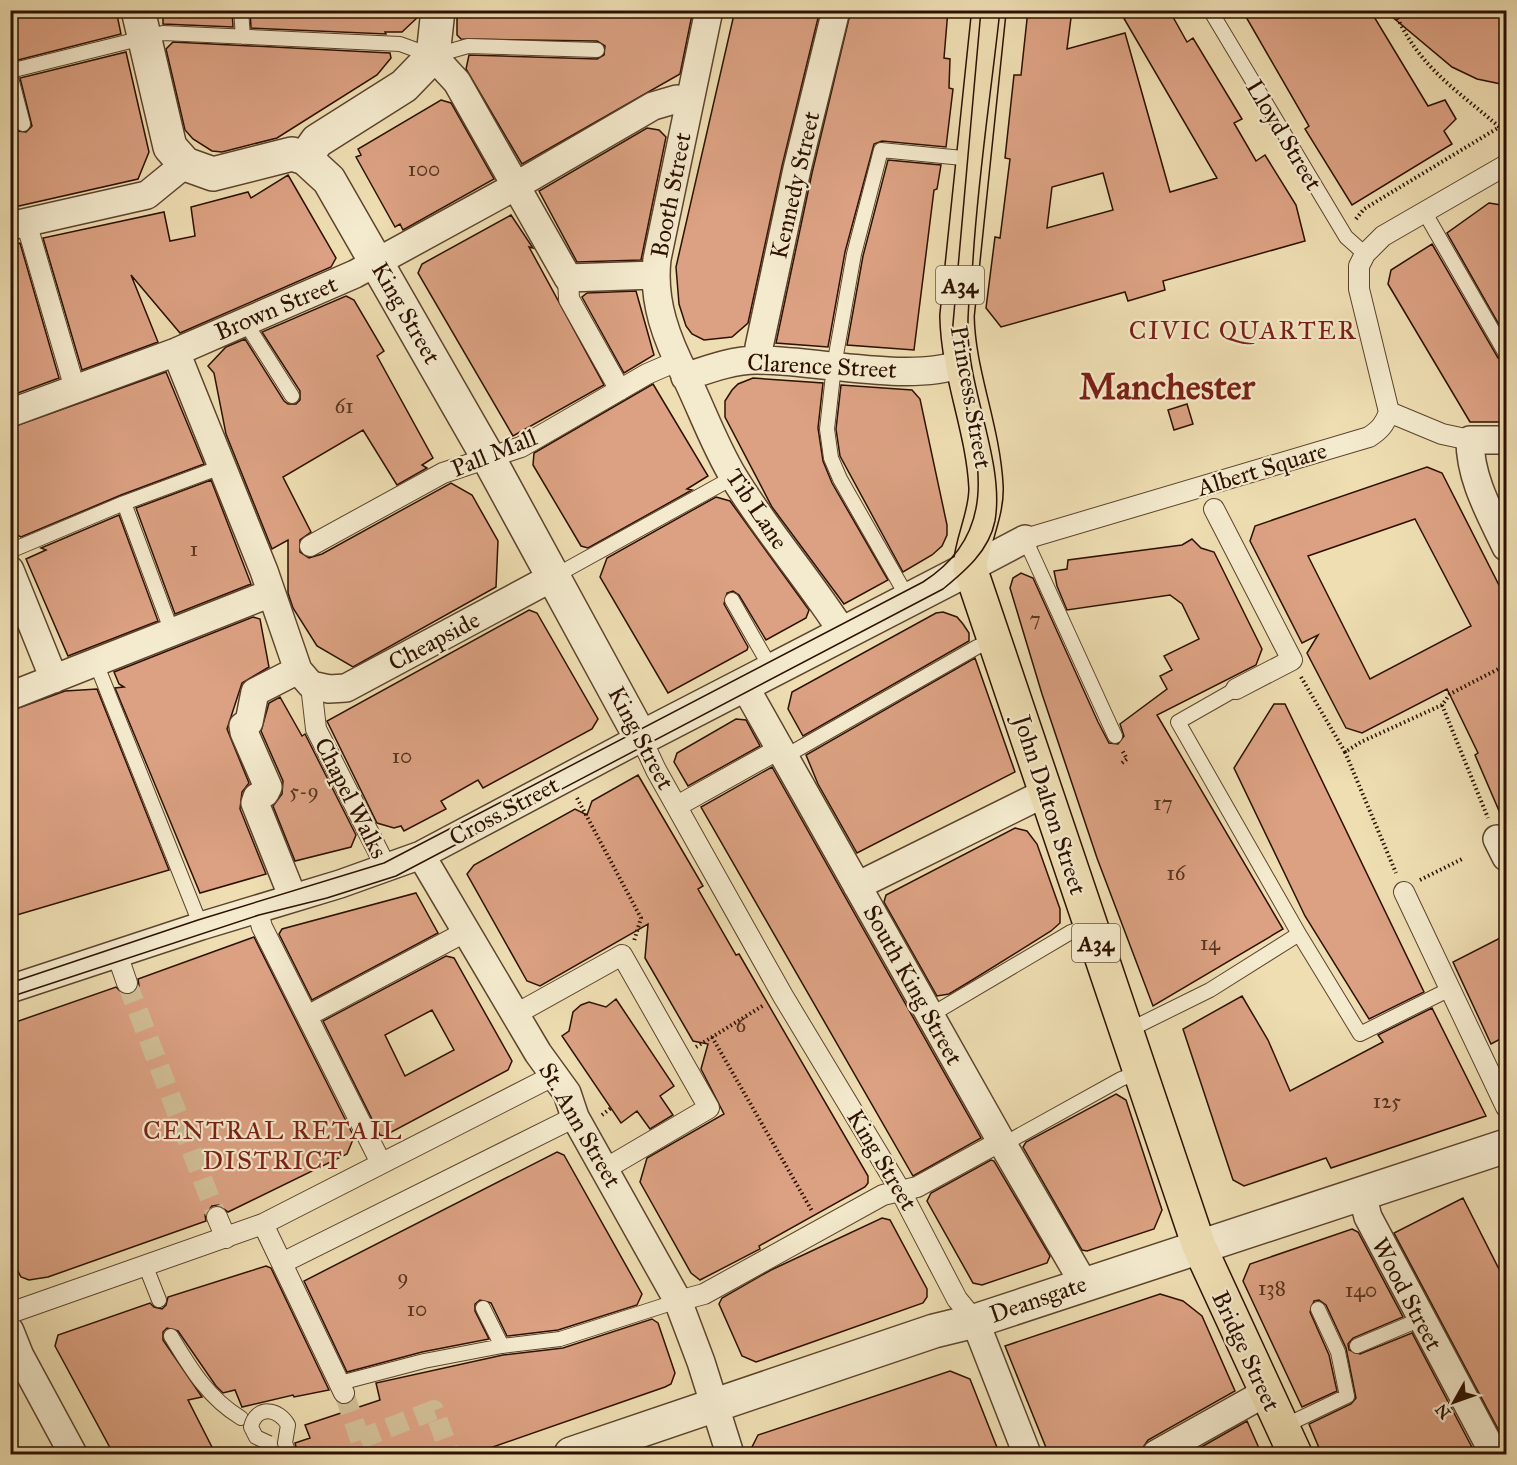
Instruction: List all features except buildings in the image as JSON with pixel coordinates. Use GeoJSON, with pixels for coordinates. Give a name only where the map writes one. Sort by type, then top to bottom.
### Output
{"type":"FeatureCollection","features":[{"type":"Feature","properties":{"kind":"main road","name":"Princess Street"},"geometry":{"type":"LineString","coordinates":[[970,568],[986,490],[977,426],[961,364],[957,316],[989,10]]}},
{"type":"Feature","properties":{"kind":"main road","name":"John Dalton Street"},"geometry":{"type":"LineString","coordinates":[[970,568],[1198,1246]]}},
{"type":"Feature","properties":{"kind":"main road","name":"Bridge Street"},"geometry":{"type":"LineString","coordinates":[[1198,1246],[1288,1441]]}},
{"type":"Feature","properties":{"kind":"street"},"geometry":{"type":"LineString","coordinates":[[141,24],[170,147],[185,164],[213,174],[292,154],[305,158],[317,141],[404,86],[434,56],[438,10]]}},
{"type":"Feature","properties":{"kind":"street","name":"Booth Street"},"geometry":{"type":"LineString","coordinates":[[681,369],[659,310],[655,275],[709,10]]}},
{"type":"Feature","properties":{"kind":"street","name":"Kennedy Street"},"geometry":{"type":"LineString","coordinates":[[759,360],[759,347],[798,169],[836,10]]}},
{"type":"Feature","properties":{"kind":"street"},"geometry":{"type":"LineString","coordinates":[[434,56],[457,82],[516,186],[567,278],[569,299],[620,390]]}},
{"type":"Feature","properties":{"kind":"street","name":"Brown Street"},"geometry":{"type":"LineString","coordinates":[[10,413],[176,352],[376,263],[516,186],[653,106],[677,99],[690,101]]}},
{"type":"Feature","properties":{"kind":"street","name":"King Street"},"geometry":{"type":"LineString","coordinates":[[305,158],[329,180],[489,459],[783,996],[900,1190],[957,1299],[975,1321]]}},
{"type":"Feature","properties":{"kind":"street"},"geometry":{"type":"LineString","coordinates":[[75,389],[18,224],[147,195],[185,164]]}},
{"type":"Feature","properties":{"kind":"street"},"geometry":{"type":"LineString","coordinates":[[1506,165],[1383,236],[1365,254],[1359,266],[1359,289],[1389,412],[1442,434],[1470,440],[1506,440]]}},
{"type":"Feature","properties":{"kind":"street"},"geometry":{"type":"LineString","coordinates":[[567,278],[655,275]]}},
{"type":"Feature","properties":{"kind":"street","name":"Chapel Walks"},"geometry":{"type":"LineString","coordinates":[[176,352],[305,678],[316,729],[387,869]]}},
{"type":"Feature","properties":{"kind":"street","name":"Clarence Street"},"geometry":{"type":"LineString","coordinates":[[681,369],[759,360],[923,371],[961,364]]}},
{"type":"Feature","properties":{"kind":"street","name":"Pall Mall"},"geometry":{"type":"LineString","coordinates":[[310,546],[443,473],[521,447],[620,390],[681,369]]}},
{"type":"Feature","properties":{"kind":"street","name":"Tib Lane"},"geometry":{"type":"LineString","coordinates":[[681,369],[717,448],[734,477],[843,633]]}},
{"type":"Feature","properties":{"kind":"street","name":"Albert Square"},"geometry":{"type":"LineString","coordinates":[[970,568],[1025,540],[1369,437],[1385,423],[1389,412]]}},
{"type":"Feature","properties":{"kind":"street"},"geometry":{"type":"LineString","coordinates":[[1470,440],[1475,480],[1506,548]]}},
{"type":"Feature","properties":{"kind":"street"},"geometry":{"type":"LineString","coordinates":[[1214,509],[1292,660],[1236,689]]}},
{"type":"Feature","properties":{"kind":"street","name":"Cross Street"},"geometry":{"type":"LineString","coordinates":[[10,989],[201,926],[387,869],[421,855],[908,598],[970,568]]}},
{"type":"Feature","properties":{"kind":"street"},"geometry":{"type":"LineString","coordinates":[[10,570],[54,679]]}},
{"type":"Feature","properties":{"kind":"street","name":"Cheapside"},"geometry":{"type":"LineString","coordinates":[[305,678],[329,689],[346,688],[553,577]]}},
{"type":"Feature","properties":{"kind":"street"},"geometry":{"type":"LineString","coordinates":[[10,696],[271,593]]}},
{"type":"Feature","properties":{"kind":"street","name":"South King Street"},"geometry":{"type":"LineString","coordinates":[[758,677],[781,753],[1000,1141],[1084,1284]]}},
{"type":"Feature","properties":{"kind":"street"},"geometry":{"type":"LineString","coordinates":[[293,898],[255,803],[257,797],[265,793],[268,787],[243,726],[249,722],[255,692],[305,678]]}},
{"type":"Feature","properties":{"kind":"street"},"geometry":{"type":"LineString","coordinates":[[677,806],[781,753]]}},
{"type":"Feature","properties":{"kind":"street"},"geometry":{"type":"LineString","coordinates":[[857,885],[1045,793]]}},
{"type":"Feature","properties":{"kind":"street","name":"St. Ann Street"},"geometry":{"type":"LineString","coordinates":[[421,855],[553,1076],[567,1093],[575,1117],[678,1301],[730,1455]]}},
{"type":"Feature","properties":{"kind":"street"},"geometry":{"type":"LineString","coordinates":[[1404,892],[1506,1107]]}},
{"type":"Feature","properties":{"kind":"street"},"geometry":{"type":"LineString","coordinates":[[257,909],[262,927],[381,1163]]}},
{"type":"Feature","properties":{"kind":"street"},"geometry":{"type":"LineString","coordinates":[[306,1016],[467,931]]}},
{"type":"Feature","properties":{"kind":"street"},"geometry":{"type":"LineString","coordinates":[[117,954],[128,983]]}},
{"type":"Feature","properties":{"kind":"street"},"geometry":{"type":"LineString","coordinates":[[516,1014],[622,955],[680,1056],[709,1108],[605,1169]]}},
{"type":"Feature","properties":{"kind":"street"},"geometry":{"type":"LineString","coordinates":[[10,1313],[264,1224],[553,1076]]}},
{"type":"Feature","properties":{"kind":"street"},"geometry":{"type":"LineString","coordinates":[[282,1263],[575,1117]]}},
{"type":"Feature","properties":{"kind":"street"},"geometry":{"type":"LineString","coordinates":[[678,1301],[704,1294],[883,1195],[917,1187],[1000,1141]]}},
{"type":"Feature","properties":{"kind":"street","name":"Deansgate"},"geometry":{"type":"LineString","coordinates":[[571,1455],[934,1330],[975,1321],[1198,1246],[1506,1147]]}},
{"type":"Feature","properties":{"kind":"street","name":"Wood Street"},"geometry":{"type":"LineString","coordinates":[[1362,1194],[1368,1217],[1494,1455]]}},
{"type":"Feature","properties":{"kind":"street"},"geometry":{"type":"LineString","coordinates":[[218,1217],[226,1238]]}},
{"type":"Feature","properties":{"kind":"street"},"geometry":{"type":"LineString","coordinates":[[264,1224],[342,1388]]}},
{"type":"Feature","properties":{"kind":"street"},"geometry":{"type":"LineString","coordinates":[[975,1321],[1027,1455]]}},
{"type":"Feature","properties":{"kind":"street"},"geometry":{"type":"LineString","coordinates":[[10,1331],[20,1356],[73,1455]]}},
{"type":"Feature","properties":{"kind":"street"},"geometry":{"type":"LineString","coordinates":[[1156,1455],[1182,1448],[1265,1393]]}},
{"type":"Feature","properties":{"kind":"lane"},"geometry":{"type":"LineString","coordinates":[[241,10],[243,37]]}},
{"type":"Feature","properties":{"kind":"lane","name":"Lloyd Street"},"geometry":{"type":"LineString","coordinates":[[1210,10],[1346,237],[1365,254]]}},
{"type":"Feature","properties":{"kind":"lane"},"geometry":{"type":"LineString","coordinates":[[23,124],[10,72],[141,24],[164,33],[400,44],[434,56],[468,46],[597,50]]}},
{"type":"Feature","properties":{"kind":"lane"},"geometry":{"type":"LineString","coordinates":[[908,598],[840,479],[831,458],[828,429],[834,366],[854,254],[881,150],[973,159]]}},
{"type":"Feature","properties":{"kind":"lane"},"geometry":{"type":"LineString","coordinates":[[1425,213],[1506,354]]}},
{"type":"Feature","properties":{"kind":"lane"},"geometry":{"type":"LineString","coordinates":[[245,322],[292,396]]}},
{"type":"Feature","properties":{"kind":"lane"},"geometry":{"type":"LineString","coordinates":[[10,551],[124,503],[221,467]]}},
{"type":"Feature","properties":{"kind":"lane"},"geometry":{"type":"LineString","coordinates":[[553,577],[734,477]]}},
{"type":"Feature","properties":{"kind":"lane"},"geometry":{"type":"LineString","coordinates":[[124,503],[172,632]]}},
{"type":"Feature","properties":{"kind":"lane"},"geometry":{"type":"LineString","coordinates":[[1025,540],[1115,736]]}},
{"type":"Feature","properties":{"kind":"lane"},"geometry":{"type":"LineString","coordinates":[[732,600],[758,677]]}},
{"type":"Feature","properties":{"kind":"lane"},"geometry":{"type":"LineString","coordinates":[[781,753],[977,646],[995,640]]}},
{"type":"Feature","properties":{"kind":"lane"},"geometry":{"type":"LineString","coordinates":[[96,663],[201,926]]}},
{"type":"Feature","properties":{"kind":"lane"},"geometry":{"type":"LineString","coordinates":[[1236,689],[1178,722],[1299,934],[1360,1034],[1450,989]]}},
{"type":"Feature","properties":{"kind":"lane"},"geometry":{"type":"LineString","coordinates":[[929,1016],[1071,932],[1090,925]]}},
{"type":"Feature","properties":{"kind":"lane"},"geometry":{"type":"LineString","coordinates":[[1127,1031],[1210,990],[1299,934]]}},
{"type":"Feature","properties":{"kind":"lane"},"geometry":{"type":"LineString","coordinates":[[1000,1141],[1013,1138],[1121,1079],[1141,1072]]}},
{"type":"Feature","properties":{"kind":"lane"},"geometry":{"type":"LineString","coordinates":[[146,1267],[159,1300]]}},
{"type":"Feature","properties":{"kind":"lane"},"geometry":{"type":"LineString","coordinates":[[342,1388],[424,1361],[502,1346],[560,1339],[678,1301]]}},
{"type":"Feature","properties":{"kind":"lane"},"geometry":{"type":"LineString","coordinates":[[483,1308],[502,1346]]}},
{"type":"Feature","properties":{"kind":"lane"},"geometry":{"type":"LineString","coordinates":[[1288,1441],[1347,1396],[1338,1352],[1318,1309]]}},
{"type":"Feature","properties":{"kind":"lane"},"geometry":{"type":"LineString","coordinates":[[1357,1346],[1420,1319]]}},
{"type":"Feature","properties":{"kind":"lane"},"geometry":{"type":"LineString","coordinates":[[171,1336],[201,1384],[222,1407],[241,1418]]}},
{"type":"Feature","properties":{"kind":"lane"},"geometry":{"type":"LineString","coordinates":[[269,1443],[256,1437],[251,1427],[259,1414],[270,1410],[280,1413],[288,1425],[285,1443],[289,1455]]}},
{"type":"Feature","properties":{"kind":"path"},"geometry":{"type":"LineString","coordinates":[[1394,10],[1405,36],[1420,58],[1506,134]]}},
{"type":"Feature","properties":{"kind":"path"},"geometry":{"type":"LineString","coordinates":[[1355,220],[1364,209],[1506,123]]}},
{"type":"Feature","properties":{"kind":"path"},"geometry":{"type":"LineString","coordinates":[[1292,660],[1345,752],[1404,892],[1410,885],[1462,859]]}},
{"type":"Feature","properties":{"kind":"path"},"geometry":{"type":"LineString","coordinates":[[1345,752],[1361,742],[1442,705],[1450,694],[1506,664]]}},
{"type":"Feature","properties":{"kind":"path"},"geometry":{"type":"LineString","coordinates":[[1442,705],[1502,848]]}},
{"type":"Feature","properties":{"kind":"path"},"geometry":{"type":"LineString","coordinates":[[577,798],[641,918],[638,933],[622,955]]}},
{"type":"Feature","properties":{"kind":"path"},"geometry":{"type":"LineString","coordinates":[[680,1056],[783,996]]}},
{"type":"Feature","properties":{"kind":"path"},"geometry":{"type":"LineString","coordinates":[[712,1037],[822,1228]]}},
{"type":"Feature","properties":{"kind":"tunnel"},"geometry":{"type":"LineString","coordinates":[[127,983],[217,1217]]}},
{"type":"Feature","properties":{"kind":"tunnel"},"geometry":{"type":"LineString","coordinates":[[344,1393],[365,1454]]}},
{"type":"Feature","properties":{"kind":"tunnel"},"geometry":{"type":"LineString","coordinates":[[360,1439],[434,1410],[450,1454]]}},
{"type":"Feature","properties":{"kind":"tram line"},"geometry":{"type":"LineString","coordinates":[[10,983],[198,920],[384,863],[923,582],[952,557],[970,530],[977,500],[978,469],[952,335],[981,10]]}},
{"type":"Feature","properties":{"kind":"tram line"},"geometry":{"type":"LineString","coordinates":[[10,997],[259,915],[327,898],[396,876],[943,589],[968,567],[982,551],[992,532],[997,499],[991,452],[970,355],[968,323],[978,197],[1000,10]]}},
{"type":"Feature","properties":{"kind":"district","name":"CIVIC QUARTER"},"geometry":{"type":"Point","coordinates":[1243,330]}},
{"type":"Feature","properties":{"kind":"district","name":"Manchester"},"geometry":{"type":"Point","coordinates":[1167,387]}},
{"type":"Feature","properties":{"kind":"district","name":"CENTRAL RETAIL DISTRICT"},"geometry":{"type":"Point","coordinates":[273,1145]}}]}
